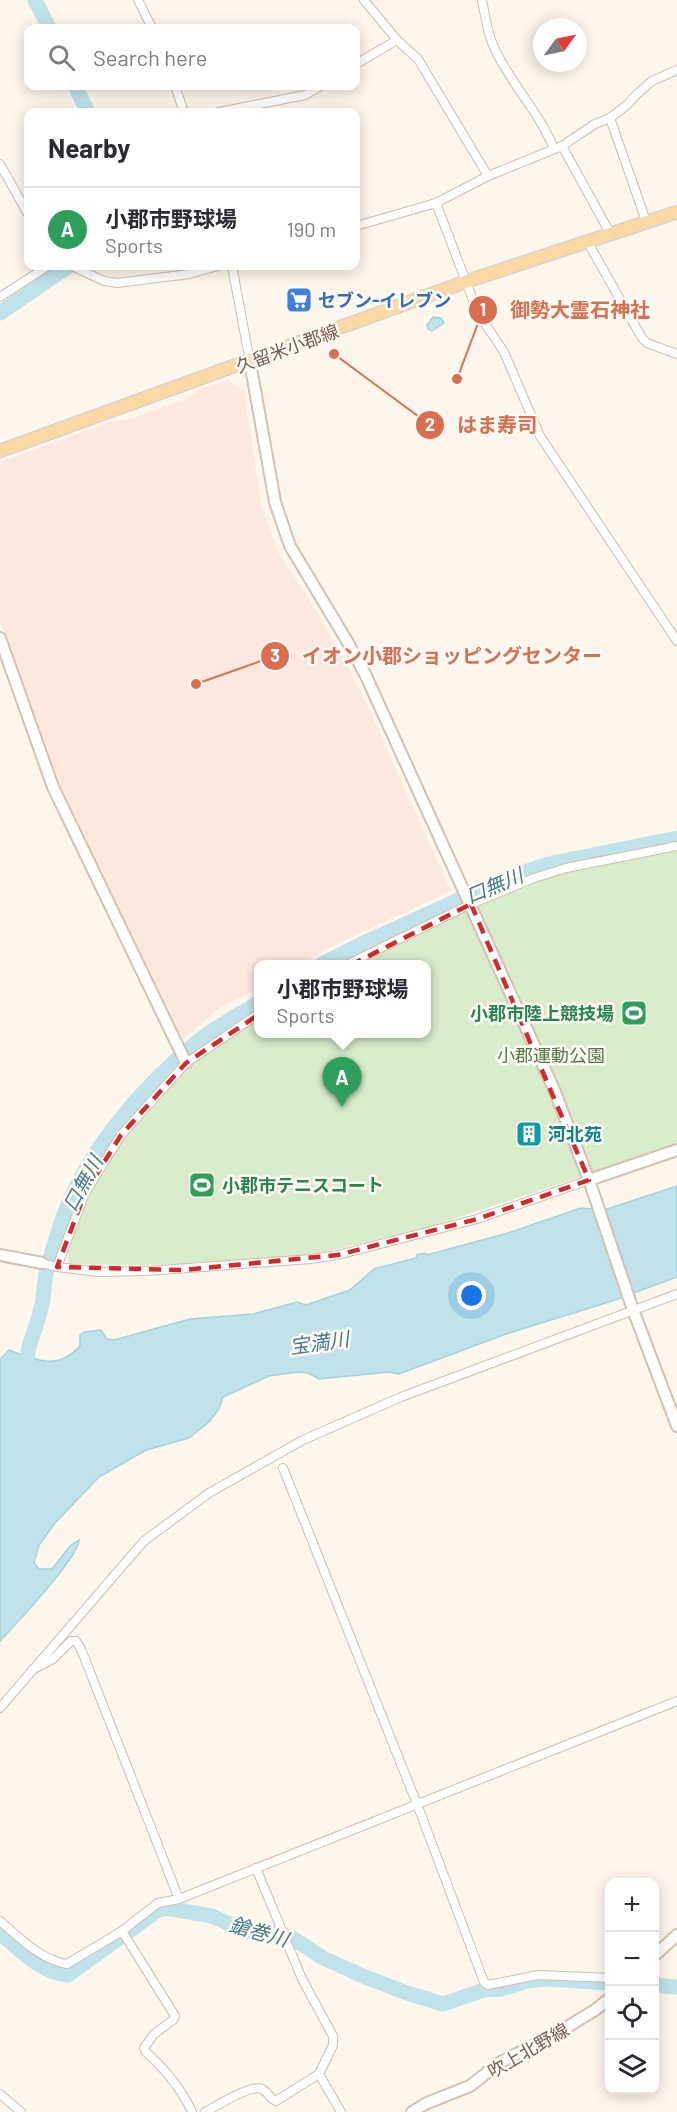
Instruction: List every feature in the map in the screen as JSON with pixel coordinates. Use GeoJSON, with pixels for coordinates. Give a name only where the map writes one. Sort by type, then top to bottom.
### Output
{"type":"FeatureCollection","features":[{"type":"Feature","properties":{"kind":"main road","name":"久留米小郡線"},"geometry":{"type":"LineString","coordinates":[[0,451],[465,282],[677,212]]}},
{"type":"Feature","properties":{"kind":"street"},"geometry":{"type":"LineString","coordinates":[[138,0],[150,24]]}},
{"type":"Feature","properties":{"kind":"street"},"geometry":{"type":"LineString","coordinates":[[364,0],[397,40],[418,59],[488,176]]}},
{"type":"Feature","properties":{"kind":"street"},"geometry":{"type":"LineString","coordinates":[[482,0],[488,31],[494,47],[610,233]]}},
{"type":"Feature","properties":{"kind":"street"},"geometry":{"type":"LineString","coordinates":[[360,62],[397,40]]}},
{"type":"Feature","properties":{"kind":"street"},"geometry":{"type":"LineString","coordinates":[[360,225],[436,203],[488,176],[558,147],[595,124],[610,118],[652,81],[677,70]]}},
{"type":"Feature","properties":{"kind":"street"},"geometry":{"type":"LineString","coordinates":[[176,90],[183,108]]}},
{"type":"Feature","properties":{"kind":"street"},"geometry":{"type":"LineString","coordinates":[[239,108],[304,95],[313,90]]}},
{"type":"Feature","properties":{"kind":"street"},"geometry":{"type":"LineString","coordinates":[[610,118],[646,221]]}},
{"type":"Feature","properties":{"kind":"street"},"geometry":{"type":"LineString","coordinates":[[1,169],[24,207]]}},
{"type":"Feature","properties":{"kind":"street"},"geometry":{"type":"LineString","coordinates":[[436,203],[478,313],[504,352],[540,435],[677,641]]}},
{"type":"Feature","properties":{"kind":"street"},"geometry":{"type":"LineString","coordinates":[[587,241],[642,338],[647,343],[677,354]]}},
{"type":"Feature","properties":{"kind":"street"},"geometry":{"type":"LineString","coordinates":[[0,297],[42,270]]}},
{"type":"Feature","properties":{"kind":"street"},"geometry":{"type":"LineString","coordinates":[[80,270],[104,281],[117,283],[189,274],[204,270]]}},
{"type":"Feature","properties":{"kind":"street"},"geometry":{"type":"LineString","coordinates":[[233,270],[281,525],[290,546],[366,676],[533,1041],[591,1184],[633,1309],[677,1426]]}},
{"type":"Feature","properties":{"kind":"street"},"geometry":{"type":"LineString","coordinates":[[0,639],[53,787],[186,1063]]}},
{"type":"Feature","properties":{"kind":"street"},"geometry":{"type":"LineString","coordinates":[[356,960],[471,904],[534,878],[677,846]]}},
{"type":"Feature","properties":{"kind":"street"},"geometry":{"type":"LineString","coordinates":[[57,1267],[85,1193],[120,1135],[186,1063],[254,1017]]}},
{"type":"Feature","properties":{"kind":"street"},"geometry":{"type":"LineString","coordinates":[[0,1255],[57,1267],[99,1272],[148,1271],[311,1259],[477,1219],[591,1184],[677,1150]]}},
{"type":"Feature","properties":{"kind":"street"},"geometry":{"type":"LineString","coordinates":[[0,1708],[144,1541],[209,1493],[303,1440],[343,1422],[440,1382],[677,1294]]}},
{"type":"Feature","properties":{"kind":"street"},"geometry":{"type":"LineString","coordinates":[[283,1468],[417,1804],[484,1982],[488,1985],[538,1975],[605,1978]]}},
{"type":"Feature","properties":{"kind":"street"},"geometry":{"type":"LineString","coordinates":[[31,1671],[53,1659],[71,1641],[76,1641],[179,1899]]}},
{"type":"Feature","properties":{"kind":"street"},"geometry":{"type":"LineString","coordinates":[[0,1921],[33,1949],[58,1963],[67,1964],[122,1930],[158,1903],[179,1899],[677,1701]]}},
{"type":"Feature","properties":{"kind":"street"},"geometry":{"type":"LineString","coordinates":[[206,2112],[250,2089],[265,2090],[272,2100],[276,2101],[319,2074],[333,2045],[333,2036],[302,1979],[256,1868]]}},
{"type":"Feature","properties":{"kind":"street"},"geometry":{"type":"LineString","coordinates":[[122,1930],[175,2016],[154,2034],[144,2048],[174,2080],[192,2112]]}},
{"type":"Feature","properties":{"kind":"street"},"geometry":{"type":"LineString","coordinates":[[659,1951],[677,1935]]}},
{"type":"Feature","properties":{"kind":"street","name":"吹上北野線"},"geometry":{"type":"LineString","coordinates":[[412,2112],[427,2103],[470,2086],[498,2063],[556,2034],[605,2001]]}},
{"type":"Feature","properties":{"kind":"street"},"geometry":{"type":"LineString","coordinates":[[319,2074],[341,2112]]}},
{"type":"Feature","properties":{"kind":"street"},"geometry":{"type":"LineString","coordinates":[[0,2094],[21,2112]]}},
{"type":"Feature","properties":{"kind":"highlighted area"},"geometry":{"type":"Polygon","coordinates":[[[471,904],[589,1180],[477,1219],[338,1255],[183,1270],[57,1267],[85,1193],[121,1135],[186,1063],[276,1003],[471,904]]]}},
{"type":"Feature","properties":{"kind":"shaded area"},"geometry":{"type":"Polygon","coordinates":[[[227,380],[244,391],[261,503],[277,550],[322,620],[346,663],[451,891],[308,960],[254,960],[254,991],[220,1007],[183,1040],[58,783],[0,621],[0,462],[110,422],[134,418],[179,401],[182,403],[199,390],[227,380]]]}},
{"type":"Feature","properties":{"kind":"green space","name":"小郡運動公園"},"geometry":{"type":"Polygon","coordinates":[[[677,849],[677,1145],[423,1229],[320,1253],[214,1264],[69,1264],[68,1248],[76,1224],[111,1155],[142,1112],[159,1093],[204,1053],[254,1020],[254,1038],[431,1038],[431,960],[360,960],[418,931],[527,883],[677,849]]]}},
{"type":"Feature","properties":{"kind":"water"},"geometry":{"type":"Polygon","coordinates":[[[433,317],[441,318],[444,323],[432,331],[427,325],[433,317]]]}},
{"type":"Feature","properties":{"kind":"water","name":"宝満川"},"geometry":{"type":"Polygon","coordinates":[[[677,1186],[677,1277],[615,1300],[506,1334],[399,1374],[390,1372],[319,1379],[308,1373],[299,1372],[269,1376],[223,1397],[219,1409],[209,1422],[189,1438],[146,1450],[99,1477],[55,1523],[39,1545],[34,1563],[39,1569],[52,1569],[70,1546],[79,1540],[69,1561],[0,1641],[0,1359],[9,1350],[38,1360],[55,1361],[63,1359],[80,1346],[80,1335],[84,1332],[101,1330],[107,1339],[114,1340],[190,1319],[253,1314],[297,1302],[306,1305],[350,1290],[374,1269],[416,1258],[417,1255],[425,1253],[427,1255],[508,1233],[581,1208],[604,1210],[677,1186]]]}},
{"type":"Feature","properties":{"kind":"waterway"},"geometry":{"type":"LineString","coordinates":[[35,0],[47,24]]}},
{"type":"Feature","properties":{"kind":"waterway"},"geometry":{"type":"LineString","coordinates":[[77,90],[86,108]]}},
{"type":"Feature","properties":{"kind":"waterway"},"geometry":{"type":"LineString","coordinates":[[0,313],[63,270]]}},
{"type":"Feature","properties":{"kind":"waterway","name":"口無川"},"geometry":{"type":"LineString","coordinates":[[330,960],[507,878],[548,864],[677,838]]}},
{"type":"Feature","properties":{"kind":"waterway","name":"口無川"},"geometry":{"type":"LineString","coordinates":[[27,1375],[27,1357],[40,1314],[46,1274],[56,1238],[70,1200],[98,1149],[135,1102],[176,1060],[212,1031],[254,1005]]}},
{"type":"Feature","properties":{"kind":"waterway","name":"鎗巻川"},"geometry":{"type":"LineString","coordinates":[[0,1933],[40,1965],[68,1975],[157,1911],[165,1908],[212,1916],[247,1932],[271,1932],[291,1937],[323,1958],[363,1976],[443,2004],[484,1990],[501,1989],[527,1981],[547,1979],[605,1983]]}},
{"type":"Feature","properties":{"kind":"waterway","name":"鎗巻川"},"geometry":{"type":"LineString","coordinates":[[659,1985],[677,1987]]}},
{"type":"Feature","properties":{"kind":"place","name":"セブン-イレブン"},"geometry":{"type":"Point","coordinates":[299,300]}},
{"type":"Feature","properties":{"kind":"place","name":"はま寿司"},"geometry":{"type":"Point","coordinates":[334,354]}},
{"type":"Feature","properties":{"kind":"place","name":"御勢大霊石神社"},"geometry":{"type":"Point","coordinates":[457,379]}},
{"type":"Feature","properties":{"kind":"place","name":"イオン小郡ショッピングセンター"},"geometry":{"type":"Point","coordinates":[196,684]}},
{"type":"Feature","properties":{"kind":"place","name":"小郡市陸上競技場"},"geometry":{"type":"Point","coordinates":[634,1013]}},
{"type":"Feature","properties":{"kind":"place","name":"小郡市野球場"},"geometry":{"type":"Point","coordinates":[342,1107]}},
{"type":"Feature","properties":{"kind":"place","name":"河北苑"},"geometry":{"type":"Point","coordinates":[529,1134]}},
{"type":"Feature","properties":{"kind":"place","name":"小郡市テニスコート"},"geometry":{"type":"Point","coordinates":[202,1185]}}]}
